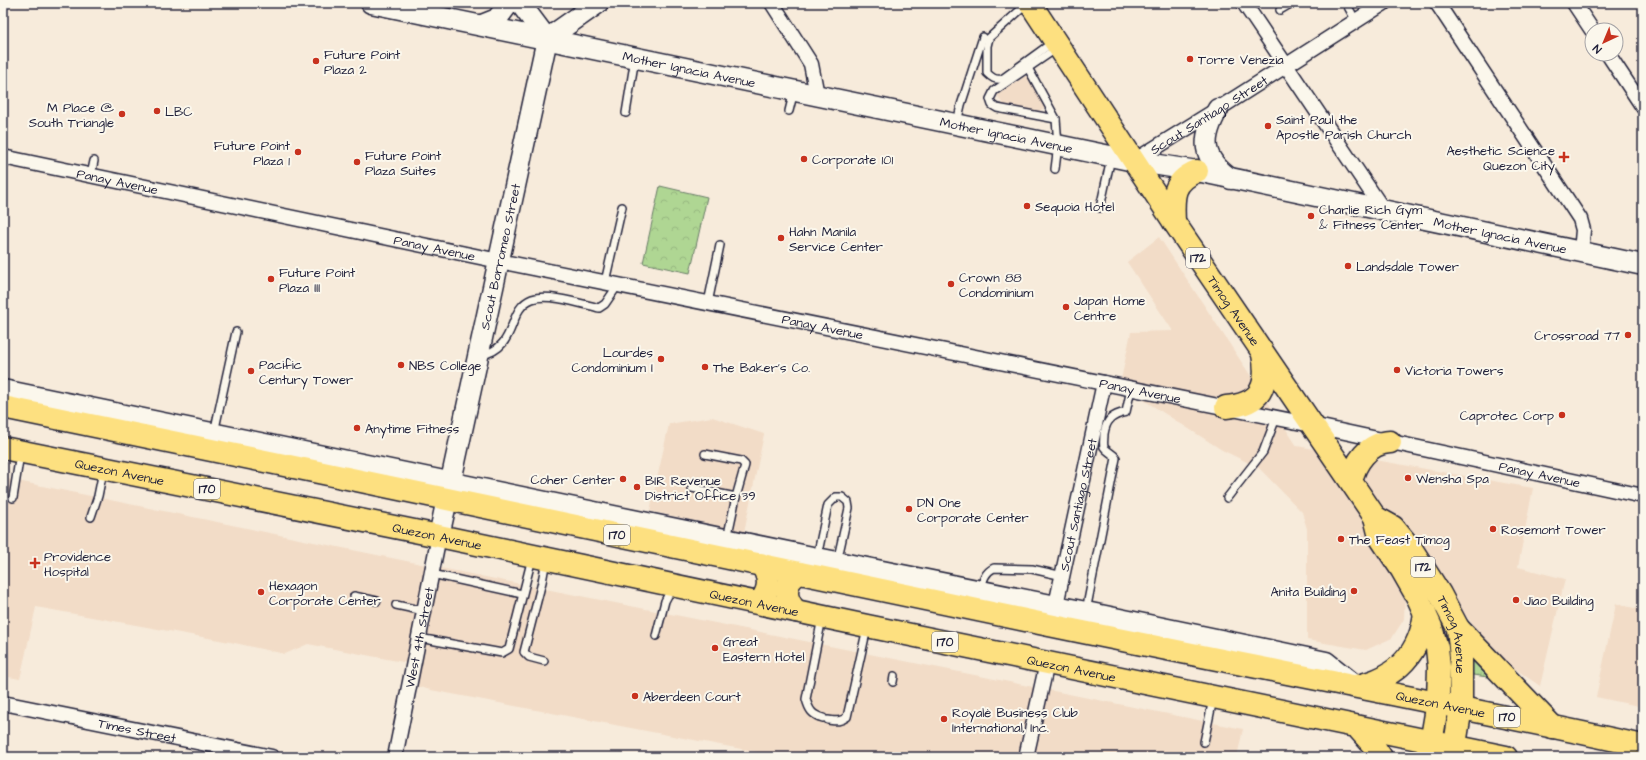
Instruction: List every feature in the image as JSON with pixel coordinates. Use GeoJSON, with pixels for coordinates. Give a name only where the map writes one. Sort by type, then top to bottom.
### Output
{"type":"FeatureCollection","features":[{"type":"Feature","properties":{"kind":"main road","name":"Timog Avenue"},"geometry":{"type":"LineString","coordinates":[[1030,3],[1174,222],[1350,481],[1375,516],[1393,528],[1412,550],[1440,594],[1458,628],[1462,657],[1461,707],[1454,752]]}},
{"type":"Feature","properties":{"kind":"main road"},"geometry":{"type":"LineString","coordinates":[[1174,222],[1173,202],[1175,190],[1186,177],[1197,171]]}},
{"type":"Feature","properties":{"kind":"main road"},"geometry":{"type":"LineString","coordinates":[[1226,408],[1246,403],[1259,394],[1265,381],[1266,374],[1263,354]]}},
{"type":"Feature","properties":{"kind":"main road","name":"Quezon Avenue"},"geometry":{"type":"LineString","coordinates":[[3,408],[221,451],[445,509],[539,558],[1357,727],[1429,750],[1506,757]]}},
{"type":"Feature","properties":{"kind":"main road"},"geometry":{"type":"LineString","coordinates":[[1350,481],[1354,470],[1363,456],[1376,446],[1390,442]]}},
{"type":"Feature","properties":{"kind":"main road","name":"Quezon Avenue"},"geometry":{"type":"LineString","coordinates":[[12,450],[103,468],[445,509],[761,564],[799,573],[1054,616],[1356,686],[1643,746]]}},
{"type":"Feature","properties":{"kind":"main road","name":"Timog Avenue"},"geometry":{"type":"LineString","coordinates":[[1375,516],[1380,537],[1402,570],[1425,612],[1437,648],[1439,667],[1438,702],[1429,750]]}},
{"type":"Feature","properties":{"kind":"main road"},"geometry":{"type":"LineString","coordinates":[[759,603],[768,587],[768,575],[761,564]]}},
{"type":"Feature","properties":{"kind":"main road"},"geometry":{"type":"LineString","coordinates":[[796,611],[788,600],[787,587],[789,581],[799,573]]}},
{"type":"Feature","properties":{"kind":"main road"},"geometry":{"type":"LineString","coordinates":[[1356,686],[1371,683],[1386,676],[1406,660],[1420,638],[1425,612]]}},
{"type":"Feature","properties":{"kind":"main road"},"geometry":{"type":"LineString","coordinates":[[1458,628],[1553,726]]}},
{"type":"Feature","properties":{"kind":"main road"},"geometry":{"type":"LineString","coordinates":[[1357,727],[1373,745],[1381,757]]}},
{"type":"Feature","properties":{"kind":"street","name":"Mother Ignacia Avenue"},"geometry":{"type":"LineString","coordinates":[[371,3],[1112,156],[1197,171],[1643,265]]}},
{"type":"Feature","properties":{"kind":"street"},"geometry":{"type":"LineString","coordinates":[[482,25],[497,19],[509,3]]}},
{"type":"Feature","properties":{"kind":"street"},"geometry":{"type":"LineString","coordinates":[[520,3],[547,39],[598,3]]}},
{"type":"Feature","properties":{"kind":"street"},"geometry":{"type":"LineString","coordinates":[[772,3],[811,64],[817,95]]}},
{"type":"Feature","properties":{"kind":"street"},"geometry":{"type":"LineString","coordinates":[[1244,3],[1384,211]]}},
{"type":"Feature","properties":{"kind":"street","name":"Scout Santiago Street"},"geometry":{"type":"LineString","coordinates":[[1134,160],[1287,66],[1384,3]]}},
{"type":"Feature","properties":{"kind":"street"},"geometry":{"type":"LineString","coordinates":[[1437,3],[1580,219],[1583,230],[1581,252]]}},
{"type":"Feature","properties":{"kind":"street"},"geometry":{"type":"LineString","coordinates":[[1574,3],[1587,22]]}},
{"type":"Feature","properties":{"kind":"street","name":"Scout Borromeo Street"},"geometry":{"type":"LineString","coordinates":[[445,509],[547,39]]}},
{"type":"Feature","properties":{"kind":"street"},"geometry":{"type":"LineString","coordinates":[[1613,62],[1643,107]]}},
{"type":"Feature","properties":{"kind":"street"},"geometry":{"type":"LineString","coordinates":[[1218,109],[1210,124],[1206,136],[1207,150],[1215,166],[1231,179]]}},
{"type":"Feature","properties":{"kind":"street","name":"Panay Avenue"},"geometry":{"type":"LineString","coordinates":[[3,157],[499,261],[1312,425],[1643,496]]}},
{"type":"Feature","properties":{"kind":"street","name":"Scout Santiago Street"},"geometry":{"type":"LineString","coordinates":[[1054,616],[1104,383]]}},
{"type":"Feature","properties":{"kind":"street","name":"Quezon Avenue"},"geometry":{"type":"LineString","coordinates":[[3,390],[214,433],[445,509],[727,539],[980,591],[1054,616],[1086,612],[1326,662],[1356,686]]}},
{"type":"Feature","properties":{"kind":"street","name":"West 4th Street"},"geometry":{"type":"LineString","coordinates":[[395,757],[445,509]]}},
{"type":"Feature","properties":{"kind":"street"},"geometry":{"type":"LineString","coordinates":[[1026,757],[1047,663]]}},
{"type":"Feature","properties":{"kind":"street","name":"Times Street"},"geometry":{"type":"LineString","coordinates":[[3,703],[272,757]]}},
{"type":"Feature","properties":{"kind":"lane"},"geometry":{"type":"LineString","coordinates":[[1030,3],[989,38],[987,46],[987,73],[992,78],[1002,78],[1057,43]]}},
{"type":"Feature","properties":{"kind":"lane"},"geometry":{"type":"LineString","coordinates":[[1280,10],[1292,3]]}},
{"type":"Feature","properties":{"kind":"lane"},"geometry":{"type":"LineString","coordinates":[[1346,3],[1356,21]]}},
{"type":"Feature","properties":{"kind":"lane"},"geometry":{"type":"LineString","coordinates":[[957,124],[961,105],[983,36]]}},
{"type":"Feature","properties":{"kind":"lane"},"geometry":{"type":"LineString","coordinates":[[1056,118],[997,108],[992,105],[990,99],[994,91],[1028,68],[1057,43]]}},
{"type":"Feature","properties":{"kind":"lane"},"geometry":{"type":"LineString","coordinates":[[626,113],[635,58]]}},
{"type":"Feature","properties":{"kind":"lane"},"geometry":{"type":"LineString","coordinates":[[1028,68],[1056,118],[1058,144],[1056,169]]}},
{"type":"Feature","properties":{"kind":"lane"},"geometry":{"type":"LineString","coordinates":[[790,111],[794,91]]}},
{"type":"Feature","properties":{"kind":"lane"},"geometry":{"type":"LineString","coordinates":[[1100,208],[1112,156]]}},
{"type":"Feature","properties":{"kind":"lane"},"geometry":{"type":"LineString","coordinates":[[91,176],[94,161]]}},
{"type":"Feature","properties":{"kind":"lane"},"geometry":{"type":"LineString","coordinates":[[479,356],[492,353],[504,343],[518,313],[524,304],[532,299],[548,298],[599,308],[605,304],[611,283],[622,207]]}},
{"type":"Feature","properties":{"kind":"lane"},"geometry":{"type":"LineString","coordinates":[[708,303],[720,245]]}},
{"type":"Feature","properties":{"kind":"lane"},"geometry":{"type":"LineString","coordinates":[[214,433],[236,332]]}},
{"type":"Feature","properties":{"kind":"lane"},"geometry":{"type":"LineString","coordinates":[[1086,612],[1116,458],[1105,449],[1104,431],[1110,418],[1126,412],[1131,388]]}},
{"type":"Feature","properties":{"kind":"lane"},"geometry":{"type":"LineString","coordinates":[[1227,498],[1263,452],[1276,418]]}},
{"type":"Feature","properties":{"kind":"lane"},"geometry":{"type":"LineString","coordinates":[[12,450],[13,498]]}},
{"type":"Feature","properties":{"kind":"lane"},"geometry":{"type":"LineString","coordinates":[[705,454],[741,461],[745,465],[727,539]]}},
{"type":"Feature","properties":{"kind":"lane"},"geometry":{"type":"LineString","coordinates":[[91,517],[98,496],[103,468]]}},
{"type":"Feature","properties":{"kind":"lane"},"geometry":{"type":"LineString","coordinates":[[692,488],[736,497]]}},
{"type":"Feature","properties":{"kind":"lane"},"geometry":{"type":"LineString","coordinates":[[817,558],[828,505],[836,497],[842,497],[848,502],[850,508],[837,562]]}},
{"type":"Feature","properties":{"kind":"lane"},"geometry":{"type":"LineString","coordinates":[[419,638],[502,653],[509,649],[522,594],[539,558]]}},
{"type":"Feature","properties":{"kind":"lane"},"geometry":{"type":"LineString","coordinates":[[539,558],[542,582],[524,652],[528,657],[544,661]]}},
{"type":"Feature","properties":{"kind":"lane"},"geometry":{"type":"LineString","coordinates":[[980,591],[984,577],[989,570],[994,568],[1032,569],[1062,576]]}},
{"type":"Feature","properties":{"kind":"lane"},"geometry":{"type":"LineString","coordinates":[[432,574],[522,594]]}},
{"type":"Feature","properties":{"kind":"lane"},"geometry":{"type":"LineString","coordinates":[[656,636],[665,601],[673,586]]}},
{"type":"Feature","properties":{"kind":"lane"},"geometry":{"type":"LineString","coordinates":[[354,596],[377,601]]}},
{"type":"Feature","properties":{"kind":"lane"},"geometry":{"type":"LineString","coordinates":[[396,605],[424,611]]}},
{"type":"Feature","properties":{"kind":"lane"},"geometry":{"type":"LineString","coordinates":[[822,616],[806,699],[811,713],[825,719],[837,721],[842,720],[847,716],[868,626]]}},
{"type":"Feature","properties":{"kind":"lane"},"geometry":{"type":"LineString","coordinates":[[1204,742],[1214,697]]}},
{"type":"Feature","properties":{"kind":"shaded area"},"geometry":{"type":"Polygon","coordinates":[[[1027,75],[1047,106],[1036,113],[1004,106],[997,95],[1027,75]]]}},
{"type":"Feature","properties":{"kind":"shaded area"},"geometry":{"type":"Polygon","coordinates":[[[1159,237],[1297,446],[1533,488],[1518,567],[1565,579],[1540,686],[1505,662],[1475,628],[1433,570],[1405,596],[1404,619],[1392,638],[1366,650],[1307,640],[1307,529],[1302,512],[1259,468],[1222,450],[1120,385],[1131,332],[1173,331],[1127,262],[1159,237]]]}},
{"type":"Feature","properties":{"kind":"shaded area"},"geometry":{"type":"Polygon","coordinates":[[[712,417],[764,434],[744,532],[650,511],[669,424],[712,417]]]}},
{"type":"Feature","properties":{"kind":"shaded area"},"geometry":{"type":"Polygon","coordinates":[[[3,478],[411,562],[1243,729],[1237,757],[783,757],[431,690],[404,683],[408,663],[308,644],[285,654],[230,642],[36,607],[20,679],[3,676],[3,478]]]}},
{"type":"Feature","properties":{"kind":"shaded area"},"geometry":{"type":"Polygon","coordinates":[[[1616,604],[1643,610],[1643,707],[1596,697],[1616,604]]]}},
{"type":"Feature","properties":{"kind":"green space"},"geometry":{"type":"Polygon","coordinates":[[[660,186],[707,197],[690,273],[643,263],[660,186]]]}},
{"type":"Feature","properties":{"kind":"green space"},"geometry":{"type":"Polygon","coordinates":[[[1469,657],[1488,677],[1473,675],[1469,657]]]}},
{"type":"Feature","properties":{"kind":"place","name":"Torre Venezia"},"geometry":{"type":"Point","coordinates":[1190,59]}},
{"type":"Feature","properties":{"kind":"place","name":"Future Point Plaza 2"},"geometry":{"type":"Point","coordinates":[316,61]}},
{"type":"Feature","properties":{"kind":"place","name":"LBC"},"geometry":{"type":"Point","coordinates":[157,111]}},
{"type":"Feature","properties":{"kind":"place","name":"M Place @ South Triangle"},"geometry":{"type":"Point","coordinates":[122,114]}},
{"type":"Feature","properties":{"kind":"place","name":"Saint Paul the Apostle Parish Church"},"geometry":{"type":"Point","coordinates":[1268,126]}},
{"type":"Feature","properties":{"kind":"place","name":"Future Point Plaza 1"},"geometry":{"type":"Point","coordinates":[298,152]}},
{"type":"Feature","properties":{"kind":"place","name":"Aesthetic Science Quezon City"},"geometry":{"type":"Point","coordinates":[1564,157]}},
{"type":"Feature","properties":{"kind":"place","name":"Corporate 101"},"geometry":{"type":"Point","coordinates":[804,159]}},
{"type":"Feature","properties":{"kind":"place","name":"Future Point Plaza Suites"},"geometry":{"type":"Point","coordinates":[357,162]}},
{"type":"Feature","properties":{"kind":"place","name":"Sequoia Hotel"},"geometry":{"type":"Point","coordinates":[1027,206]}},
{"type":"Feature","properties":{"kind":"place","name":"Charlie Rich Gym & Fitness Center"},"geometry":{"type":"Point","coordinates":[1311,216]}},
{"type":"Feature","properties":{"kind":"place","name":"Hahn Manila Service Center"},"geometry":{"type":"Point","coordinates":[781,238]}},
{"type":"Feature","properties":{"kind":"place","name":"Landsdale Tower"},"geometry":{"type":"Point","coordinates":[1348,266]}},
{"type":"Feature","properties":{"kind":"place","name":"Future Point Plaza III"},"geometry":{"type":"Point","coordinates":[271,279]}},
{"type":"Feature","properties":{"kind":"place","name":"Crown 88 Condominium"},"geometry":{"type":"Point","coordinates":[951,284]}},
{"type":"Feature","properties":{"kind":"place","name":"Japan Home Centre"},"geometry":{"type":"Point","coordinates":[1066,307]}},
{"type":"Feature","properties":{"kind":"place","name":"Crossroad 77"},"geometry":{"type":"Point","coordinates":[1628,335]}},
{"type":"Feature","properties":{"kind":"place","name":"Lourdes Condominium I"},"geometry":{"type":"Point","coordinates":[661,359]}},
{"type":"Feature","properties":{"kind":"place","name":"NBS College"},"geometry":{"type":"Point","coordinates":[401,365]}},
{"type":"Feature","properties":{"kind":"place","name":"The Baker's Co."},"geometry":{"type":"Point","coordinates":[705,367]}},
{"type":"Feature","properties":{"kind":"place","name":"Victoria Towers"},"geometry":{"type":"Point","coordinates":[1397,370]}},
{"type":"Feature","properties":{"kind":"place","name":"Pacific Century Tower"},"geometry":{"type":"Point","coordinates":[251,371]}},
{"type":"Feature","properties":{"kind":"place","name":"Caprotec Corp"},"geometry":{"type":"Point","coordinates":[1562,415]}},
{"type":"Feature","properties":{"kind":"place","name":"Anytime Fitness"},"geometry":{"type":"Point","coordinates":[357,428]}},
{"type":"Feature","properties":{"kind":"place","name":"Wensha Spa"},"geometry":{"type":"Point","coordinates":[1408,478]}},
{"type":"Feature","properties":{"kind":"place","name":"Coher Center"},"geometry":{"type":"Point","coordinates":[623,479]}},
{"type":"Feature","properties":{"kind":"place","name":"BIR Revenue District Office 39"},"geometry":{"type":"Point","coordinates":[637,487]}},
{"type":"Feature","properties":{"kind":"place","name":"DN One Corporate Center"},"geometry":{"type":"Point","coordinates":[909,509]}},
{"type":"Feature","properties":{"kind":"place","name":"Rosemont Tower"},"geometry":{"type":"Point","coordinates":[1493,529]}},
{"type":"Feature","properties":{"kind":"place","name":"The Feast Timog"},"geometry":{"type":"Point","coordinates":[1341,539]}},
{"type":"Feature","properties":{"kind":"place","name":"Providence Hospital"},"geometry":{"type":"Point","coordinates":[35,563]}},
{"type":"Feature","properties":{"kind":"place","name":"Anita Building"},"geometry":{"type":"Point","coordinates":[1354,591]}},
{"type":"Feature","properties":{"kind":"place","name":"Hexagon Corporate Center"},"geometry":{"type":"Point","coordinates":[261,592]}},
{"type":"Feature","properties":{"kind":"place","name":"Jiao Building"},"geometry":{"type":"Point","coordinates":[1516,600]}},
{"type":"Feature","properties":{"kind":"place","name":"Great Eastern Hotel"},"geometry":{"type":"Point","coordinates":[715,648]}},
{"type":"Feature","properties":{"kind":"place","name":"Aberdeen Court"},"geometry":{"type":"Point","coordinates":[635,696]}},
{"type":"Feature","properties":{"kind":"place","name":"Royalè Business Club International, Inc."},"geometry":{"type":"Point","coordinates":[944,719]}}]}
